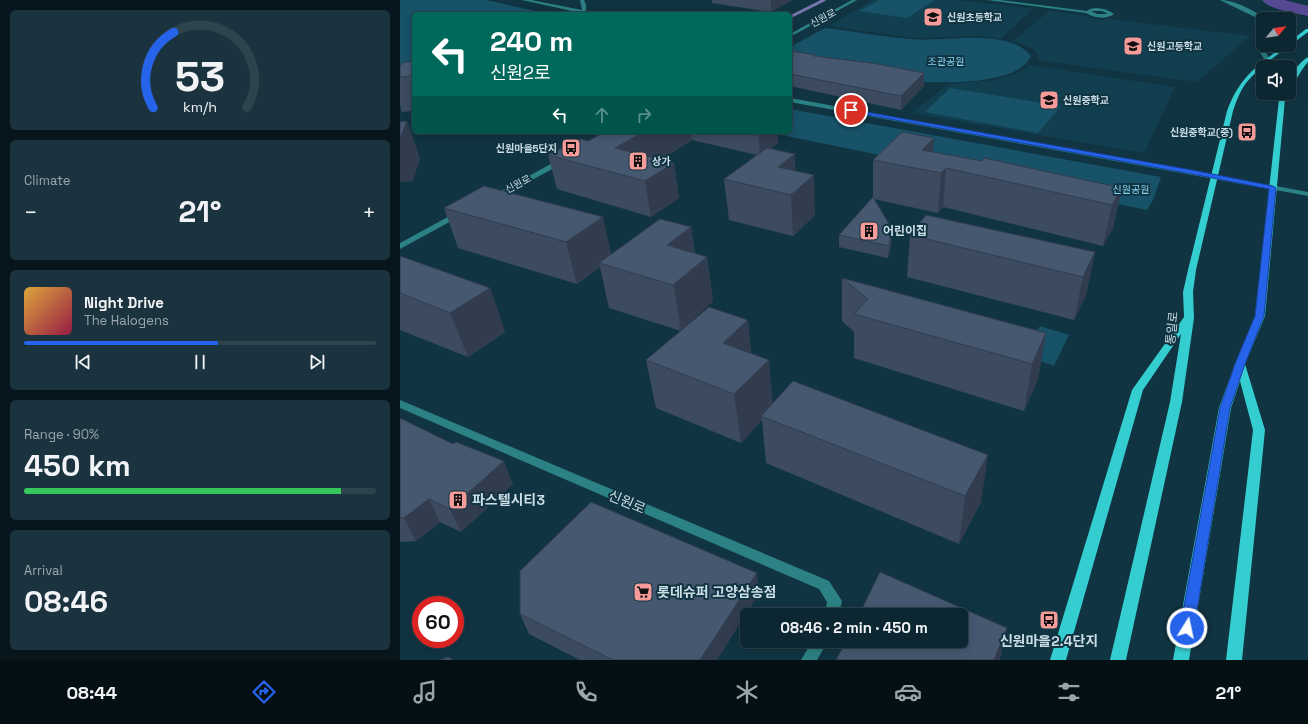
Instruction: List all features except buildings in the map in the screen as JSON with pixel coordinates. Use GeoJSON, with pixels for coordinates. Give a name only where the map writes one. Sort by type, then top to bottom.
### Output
{"type":"FeatureCollection","features":[{"type":"Feature","properties":{"kind":"main road","name":"통일로"},"geometry":{"type":"LineString","coordinates":[[1269,60],[1308,30]]}},
{"type":"Feature","properties":{"kind":"main road"},"geometry":{"type":"LineString","coordinates":[[1296,73],[1308,59]]}},
{"type":"Feature","properties":{"kind":"main road","name":"통일로"},"geometry":{"type":"LineString","coordinates":[[1118,660],[1176,402],[1189,318],[1188,292],[1192,270],[1230,111],[1235,97],[1243,83],[1256,72]]}},
{"type":"Feature","properties":{"kind":"main road"},"geometry":{"type":"LineString","coordinates":[[1181,660],[1225,408],[1240,364],[1260,316],[1282,100]]}},
{"type":"Feature","properties":{"kind":"main road"},"geometry":{"type":"LineString","coordinates":[[1058,660],[1138,390],[1189,318]]}},
{"type":"Feature","properties":{"kind":"main road"},"geometry":{"type":"LineString","coordinates":[[1234,660],[1258,430],[1240,364]]}},
{"type":"Feature","properties":{"kind":"street"},"geometry":{"type":"LineString","coordinates":[[524,0],[579,12]]}},
{"type":"Feature","properties":{"kind":"street"},"geometry":{"type":"LineString","coordinates":[[582,0],[584,12]]}},
{"type":"Feature","properties":{"kind":"street","name":"신원로"},"geometry":{"type":"LineString","coordinates":[[792,35],[855,0]]}},
{"type":"Feature","properties":{"kind":"street"},"geometry":{"type":"LineString","coordinates":[[988,0],[1087,12]]}},
{"type":"Feature","properties":{"kind":"street"},"geometry":{"type":"LineString","coordinates":[[1222,0],[1256,15]]}},
{"type":"Feature","properties":{"kind":"street"},"geometry":{"type":"LineString","coordinates":[[792,100],[1308,194]]}},
{"type":"Feature","properties":{"kind":"street","name":"신원로"},"geometry":{"type":"LineString","coordinates":[[482,203],[570,157]]}},
{"type":"Feature","properties":{"kind":"street"},"geometry":{"type":"LineString","coordinates":[[400,246],[468,210]]}},
{"type":"Feature","properties":{"kind":"street","name":"신원로"},"geometry":{"type":"LineString","coordinates":[[400,404],[824,585],[835,601],[834,608]]}},
{"type":"Feature","properties":{"kind":"street"},"geometry":{"type":"LineString","coordinates":[[809,660],[816,648]]}},
{"type":"Feature","properties":{"kind":"shaded area","name":"신원초등학교"},"geometry":{"type":"Polygon","coordinates":[[[873,0],[958,0],[1033,9],[1000,39],[979,36],[912,38],[829,26],[873,0]]]}},
{"type":"Feature","properties":{"kind":"shaded area","name":"신원고등학교"},"geometry":{"type":"Polygon","coordinates":[[[1049,11],[1085,16],[1100,20],[1109,19],[1250,36],[1197,82],[1036,60],[1039,55],[1032,48],[1013,41],[1049,11]]]}},
{"type":"Feature","properties":{"kind":"shaded area","name":"신원중학교"},"geometry":{"type":"Polygon","coordinates":[[[1029,65],[1175,87],[1144,153],[912,113],[948,84],[995,80],[1018,73],[1029,65]]]}},
{"type":"Feature","properties":{"kind":"green space"},"geometry":{"type":"Polygon","coordinates":[[[400,0],[486,0],[540,12],[412,12],[412,73],[400,75],[400,0]]]}},
{"type":"Feature","properties":{"kind":"green space"},"geometry":{"type":"Polygon","coordinates":[[[879,0],[935,0],[907,18],[859,11],[879,0]]]}},
{"type":"Feature","properties":{"kind":"green space","name":"조관공원"},"geometry":{"type":"Polygon","coordinates":[[[825,28],[923,40],[974,38],[991,39],[1007,42],[1021,47],[1031,56],[1024,65],[1013,72],[999,77],[967,82],[925,82],[792,60],[792,46],[825,28]]]}},
{"type":"Feature","properties":{"kind":"green space"},"geometry":{"type":"Polygon","coordinates":[[[950,88],[1061,106],[1038,133],[925,112],[950,88]]]}},
{"type":"Feature","properties":{"kind":"green space","name":"신원공원"},"geometry":{"type":"Polygon","coordinates":[[[792,109],[1161,177],[1153,200],[1147,210],[777,134],[792,134],[792,109]]]}},
{"type":"Feature","properties":{"kind":"green space"},"geometry":{"type":"Polygon","coordinates":[[[1040,326],[1069,335],[1054,366],[1021,354],[1040,326]]]}},
{"type":"Feature","properties":{"kind":"waterway"},"geometry":{"type":"LineString","coordinates":[[792,16],[824,0]]}},
{"type":"Feature","properties":{"kind":"waterway"},"geometry":{"type":"LineString","coordinates":[[1270,0],[1282,5],[1308,11]]}},
{"type":"Feature","properties":{"kind":"place","name":"신원초등학교"},"geometry":{"type":"Point","coordinates":[933,17]}},
{"type":"Feature","properties":{"kind":"place","name":"신원고등학교"},"geometry":{"type":"Point","coordinates":[1133,46]}},
{"type":"Feature","properties":{"kind":"place","name":"신원중학교"},"geometry":{"type":"Point","coordinates":[1049,100]}},
{"type":"Feature","properties":{"kind":"place","name":"신원중학교(중)"},"geometry":{"type":"Point","coordinates":[1247,132]}},
{"type":"Feature","properties":{"kind":"place","name":"신원마을5단지"},"geometry":{"type":"Point","coordinates":[571,148]}},
{"type":"Feature","properties":{"kind":"place","name":"상가"},"geometry":{"type":"Point","coordinates":[638,161]}},
{"type":"Feature","properties":{"kind":"place","name":"어린이집"},"geometry":{"type":"Point","coordinates":[869,231]}},
{"type":"Feature","properties":{"kind":"place","name":"파스텔시티3"},"geometry":{"type":"Point","coordinates":[458,500]}},
{"type":"Feature","properties":{"kind":"place","name":"롯데슈퍼 고양삼송점"},"geometry":{"type":"Point","coordinates":[643,592]}},
{"type":"Feature","properties":{"kind":"place","name":"신원마을2.4단지"},"geometry":{"type":"Point","coordinates":[1049,620]}},
{"type":"Feature","properties":{"kind":"route"},"geometry":{"type":"LineString","coordinates":[[851,110],[934,124],[1273,188],[1260,316],[1240,364],[1225,408],[1187,628]]}}]}
